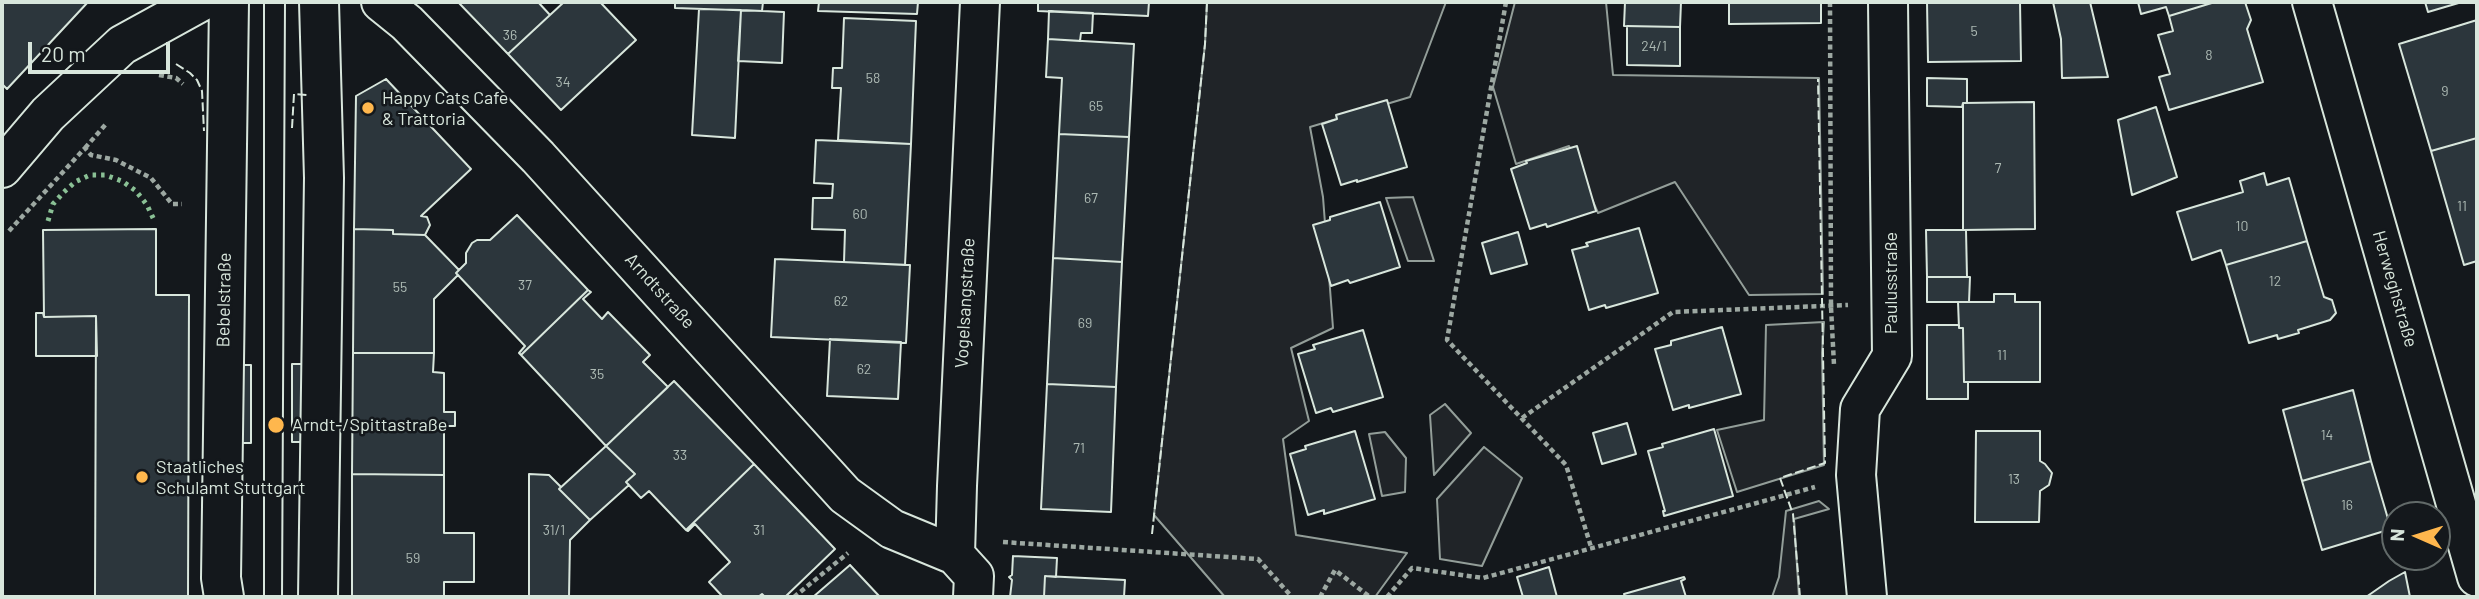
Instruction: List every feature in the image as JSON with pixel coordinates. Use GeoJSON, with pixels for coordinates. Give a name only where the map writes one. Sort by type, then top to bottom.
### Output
{"type":"FeatureCollection","features":[{"type":"Feature","properties":{"kind":"street"},"geometry":{"type":"LineString","coordinates":[[2,168],[48,114],[122,46],[200,2]]}},
{"type":"Feature","properties":{"kind":"street","name":"Bebelstraße"},"geometry":{"type":"LineString","coordinates":[[224,597],[221,578],[229,2]]}},
{"type":"Feature","properties":{"kind":"street"},"geometry":{"type":"LineString","coordinates":[[318,597],[324,177],[319,2]]}},
{"type":"Feature","properties":{"kind":"street","name":"Arndtstraße"},"geometry":{"type":"LineString","coordinates":[[381,2],[407,23],[538,158],[845,495],[892,529],[955,555]]}},
{"type":"Feature","properties":{"kind":"street","name":"Vogelsangstraße"},"geometry":{"type":"LineString","coordinates":[[955,555],[980,2]]}},
{"type":"Feature","properties":{"kind":"street","name":"Paulusstraße"},"geometry":{"type":"LineString","coordinates":[[1867,597],[1856,475],[1860,409],[1892,356],[1888,2]]}},
{"type":"Feature","properties":{"kind":"street","name":"Herweghstraße"},"geometry":{"type":"LineString","coordinates":[[2312,2],[2477,577]]}},
{"type":"Feature","properties":{"kind":"street"},"geometry":{"type":"LineString","coordinates":[[955,555],[974,576],[973,597]]}},
{"type":"Feature","properties":{"kind":"path"},"geometry":{"type":"LineString","coordinates":[[1506,2],[1447,340],[1566,465],[1591,547]]}},
{"type":"Feature","properties":{"kind":"path"},"geometry":{"type":"LineString","coordinates":[[1830,2],[1831,307],[1834,373]]}},
{"type":"Feature","properties":{"kind":"path"},"geometry":{"type":"LineString","coordinates":[[152,79],[160,75],[176,78],[188,88]]}},
{"type":"Feature","properties":{"kind":"path"},"geometry":{"type":"LineString","coordinates":[[9,231],[110,120]]}},
{"type":"Feature","properties":{"kind":"path"},"geometry":{"type":"LineString","coordinates":[[85,148],[92,155],[116,160],[151,178],[172,204],[184,204]]}},
{"type":"Feature","properties":{"kind":"path"},"geometry":{"type":"LineString","coordinates":[[1522,418],[1673,312],[1831,307],[1892,302]]}},
{"type":"Feature","properties":{"kind":"path"},"geometry":{"type":"LineString","coordinates":[[1388,597],[1412,568],[1483,578],[1856,475]]}},
{"type":"Feature","properties":{"kind":"path"},"geometry":{"type":"LineString","coordinates":[[1012,542],[1258,559],[1292,597]]}},
{"type":"Feature","properties":{"kind":"path"},"geometry":{"type":"LineString","coordinates":[[794,597],[849,552]]}},
{"type":"Feature","properties":{"kind":"path"},"geometry":{"type":"LineString","coordinates":[[1320,597],[1335,570],[1370,597]]}},
{"type":"Feature","properties":{"kind":"shaded area"},"geometry":{"type":"Polygon","coordinates":[[[1207,2],[1446,2],[1410,97],[1310,127],[1323,197],[1333,328],[1291,348],[1309,421],[1283,439],[1296,535],[1407,553],[1375,597],[1225,597],[1154,515],[1205,44],[1207,2]]]}},
{"type":"Feature","properties":{"kind":"shaded area"},"geometry":{"type":"Polygon","coordinates":[[[1515,2],[1606,2],[1613,75],[1819,78],[1823,294],[1749,295],[1675,182],[1598,213],[1569,146],[1516,164],[1493,87],[1515,2]]]}},
{"type":"Feature","properties":{"kind":"shaded area"},"geometry":{"type":"Polygon","coordinates":[[[1413,197],[1434,261],[1408,261],[1386,198],[1413,197]]]}},
{"type":"Feature","properties":{"kind":"shaded area"},"geometry":{"type":"Polygon","coordinates":[[[1824,322],[1824,465],[1737,492],[1717,430],[1764,420],[1766,325],[1824,322]]]}},
{"type":"Feature","properties":{"kind":"shaded area"},"geometry":{"type":"Polygon","coordinates":[[[1445,404],[1471,433],[1434,475],[1430,415],[1445,404]]]}},
{"type":"Feature","properties":{"kind":"shaded area"},"geometry":{"type":"Polygon","coordinates":[[[1385,432],[1406,458],[1405,492],[1382,496],[1369,434],[1385,432]]]}},
{"type":"Feature","properties":{"kind":"shaded area"},"geometry":{"type":"Polygon","coordinates":[[[1484,447],[1522,478],[1482,566],[1440,559],[1437,499],[1484,447]]]}},
{"type":"Feature","properties":{"kind":"shaded area"},"geometry":{"type":"Polygon","coordinates":[[[1819,501],[1829,509],[1794,519],[1799,597],[1772,597],[1779,577],[1786,511],[1819,501]]]}},
{"type":"Feature","properties":{"kind":"building"},"geometry":{"type":"Polygon","coordinates":[[[2,2],[88,2],[7,89],[2,84],[2,2]]]}},
{"type":"Feature","properties":{"kind":"building"},"geometry":{"type":"Polygon","coordinates":[[[458,2],[538,2],[550,15],[508,54],[458,2]]]}},
{"type":"Feature","properties":{"kind":"building"},"geometry":{"type":"Polygon","coordinates":[[[564,2],[600,2],[636,40],[561,110],[508,54],[564,2]]]}},
{"type":"Feature","properties":{"kind":"building"},"geometry":{"type":"Polygon","coordinates":[[[675,2],[763,2],[762,11],[675,8],[675,2]]]}},
{"type":"Feature","properties":{"kind":"building"},"geometry":{"type":"Polygon","coordinates":[[[819,2],[918,2],[917,14],[818,11],[819,2]]]}},
{"type":"Feature","properties":{"kind":"building"},"geometry":{"type":"Polygon","coordinates":[[[1038,2],[1149,2],[1148,16],[1038,11],[1038,2]]]}},
{"type":"Feature","properties":{"kind":"building"},"geometry":{"type":"Polygon","coordinates":[[[1625,2],[1681,2],[1680,27],[1624,26],[1625,2]]]}},
{"type":"Feature","properties":{"kind":"building"},"geometry":{"type":"Polygon","coordinates":[[[1729,2],[1821,2],[1821,23],[1729,24],[1729,2]]]}},
{"type":"Feature","properties":{"kind":"building"},"geometry":{"type":"Polygon","coordinates":[[[1927,2],[2020,2],[2021,61],[1928,62],[1927,2]]]}},
{"type":"Feature","properties":{"kind":"building"},"geometry":{"type":"Polygon","coordinates":[[[2053,2],[2090,2],[2108,77],[2062,78],[2061,39],[2053,2]]]}},
{"type":"Feature","properties":{"kind":"building"},"geometry":{"type":"Polygon","coordinates":[[[2138,2],[2215,2],[2169,16],[2166,7],[2141,14],[2138,2]]]}},
{"type":"Feature","properties":{"kind":"building"},"geometry":{"type":"Polygon","coordinates":[[[2215,2],[2245,2],[2251,20],[2247,29],[2263,82],[2169,110],[2159,77],[2170,74],[2158,35],[2173,31],[2169,16],[2215,2]]]}},
{"type":"Feature","properties":{"kind":"building"},"geometry":{"type":"Polygon","coordinates":[[[2425,2],[2462,2],[2428,12],[2425,2]]]}},
{"type":"Feature","properties":{"kind":"building"},"geometry":{"type":"Polygon","coordinates":[[[699,9],[741,10],[735,138],[692,135],[699,9]]]}},
{"type":"Feature","properties":{"kind":"building"},"geometry":{"type":"Polygon","coordinates":[[[741,10],[784,12],[782,63],[738,61],[741,10]]]}},
{"type":"Feature","properties":{"kind":"building"},"geometry":{"type":"Polygon","coordinates":[[[1049,11],[1093,13],[1092,33],[1081,33],[1080,41],[1048,39],[1049,11]]]}},
{"type":"Feature","properties":{"kind":"building"},"geometry":{"type":"Polygon","coordinates":[[[844,18],[916,21],[911,144],[838,140],[841,88],[832,88],[833,68],[842,68],[844,18]]]}},
{"type":"Feature","properties":{"kind":"building"},"geometry":{"type":"Polygon","coordinates":[[[2477,20],[2477,138],[2431,151],[2399,44],[2477,20]]]}},
{"type":"Feature","properties":{"kind":"building"},"geometry":{"type":"Polygon","coordinates":[[[1627,26],[1680,27],[1680,66],[1627,65],[1627,26]]]}},
{"type":"Feature","properties":{"kind":"building"},"geometry":{"type":"Polygon","coordinates":[[[1048,39],[1134,44],[1129,137],[1059,134],[1062,78],[1046,77],[1048,39]]]}},
{"type":"Feature","properties":{"kind":"building"},"geometry":{"type":"Polygon","coordinates":[[[1927,78],[1967,79],[1967,103],[1963,103],[1962,107],[1927,106],[1927,78]]]}},
{"type":"Feature","properties":{"kind":"building"},"geometry":{"type":"Polygon","coordinates":[[[386,79],[471,169],[421,216],[427,217],[430,225],[425,235],[393,234],[393,230],[354,229],[356,96],[386,79]]]}},
{"type":"Feature","properties":{"kind":"building"},"geometry":{"type":"Polygon","coordinates":[[[1387,100],[1407,167],[1341,185],[1322,124],[1337,119],[1336,115],[1387,100]]]}},
{"type":"Feature","properties":{"kind":"building"},"geometry":{"type":"Polygon","coordinates":[[[2034,102],[2035,229],[1963,230],[1963,103],[2034,102]]]}},
{"type":"Feature","properties":{"kind":"building"},"geometry":{"type":"Polygon","coordinates":[[[2156,107],[2177,177],[2132,195],[2118,120],[2156,107]]]}},
{"type":"Feature","properties":{"kind":"building"},"geometry":{"type":"Polygon","coordinates":[[[1059,134],[1129,137],[1122,262],[1053,258],[1059,134]]]}},
{"type":"Feature","properties":{"kind":"building"},"geometry":{"type":"Polygon","coordinates":[[[2477,138],[2477,261],[2464,265],[2431,151],[2477,138]]]}},
{"type":"Feature","properties":{"kind":"building"},"geometry":{"type":"Polygon","coordinates":[[[816,140],[911,144],[905,265],[844,262],[845,230],[812,229],[813,198],[832,198],[833,184],[814,183],[816,140]]]}},
{"type":"Feature","properties":{"kind":"building"},"geometry":{"type":"Polygon","coordinates":[[[1577,146],[1596,211],[1547,227],[1546,224],[1530,229],[1511,169],[1527,163],[1526,161],[1577,146]]]}},
{"type":"Feature","properties":{"kind":"building"},"geometry":{"type":"Polygon","coordinates":[[[2264,173],[2267,185],[2289,178],[2307,241],[2226,265],[2221,250],[2192,260],[2177,212],[2243,192],[2240,181],[2264,173]]]}},
{"type":"Feature","properties":{"kind":"building"},"geometry":{"type":"Polygon","coordinates":[[[1380,202],[1400,267],[1350,283],[1348,280],[1331,286],[1313,225],[1380,202]]]}},
{"type":"Feature","properties":{"kind":"building"},"geometry":{"type":"Polygon","coordinates":[[[517,215],[588,290],[521,355],[519,353],[525,346],[456,273],[466,263],[466,253],[472,243],[477,240],[490,240],[517,215]]]}},
{"type":"Feature","properties":{"kind":"building"},"geometry":{"type":"Polygon","coordinates":[[[1639,228],[1658,293],[1606,308],[1605,305],[1589,310],[1572,250],[1588,246],[1586,243],[1639,228]]]}},
{"type":"Feature","properties":{"kind":"building","name":"Staatliches Schulamt Stuttgart"},"geometry":{"type":"Polygon","coordinates":[[[156,229],[156,295],[189,295],[188,597],[95,597],[96,316],[44,317],[43,230],[156,229]]]}},
{"type":"Feature","properties":{"kind":"building"},"geometry":{"type":"Polygon","coordinates":[[[354,229],[393,230],[393,234],[425,235],[459,270],[456,273],[458,275],[434,299],[434,353],[353,353],[354,229]]]}},
{"type":"Feature","properties":{"kind":"building"},"geometry":{"type":"Polygon","coordinates":[[[1926,230],[1966,230],[1967,277],[1927,277],[1926,230]]]}},
{"type":"Feature","properties":{"kind":"building"},"geometry":{"type":"Polygon","coordinates":[[[1518,232],[1527,264],[1491,274],[1482,243],[1518,232]]]}},
{"type":"Feature","properties":{"kind":"building"},"geometry":{"type":"Polygon","coordinates":[[[2307,241],[2324,297],[2332,300],[2336,313],[2330,320],[2298,330],[2299,333],[2278,339],[2277,335],[2249,343],[2226,265],[2307,241]]]}},
{"type":"Feature","properties":{"kind":"building"},"geometry":{"type":"Polygon","coordinates":[[[1053,258],[1122,262],[1116,387],[1047,384],[1053,258]]]}},
{"type":"Feature","properties":{"kind":"building"},"geometry":{"type":"Polygon","coordinates":[[[775,259],[910,265],[906,343],[771,337],[775,259]]]}},
{"type":"Feature","properties":{"kind":"building"},"geometry":{"type":"Polygon","coordinates":[[[1927,277],[1970,277],[1969,302],[1927,302],[1927,277]]]}},
{"type":"Feature","properties":{"kind":"building"},"geometry":{"type":"Polygon","coordinates":[[[588,290],[591,292],[583,299],[602,319],[608,312],[650,355],[643,362],[668,387],[606,446],[521,355],[588,290]]]}},
{"type":"Feature","properties":{"kind":"building"},"geometry":{"type":"Polygon","coordinates":[[[1994,294],[2015,294],[2015,302],[2040,302],[2040,382],[1964,382],[1963,328],[1959,328],[1958,302],[1994,302],[1994,294]]]}},
{"type":"Feature","properties":{"kind":"building"},"geometry":{"type":"Polygon","coordinates":[[[36,313],[43,313],[44,317],[96,316],[97,356],[36,356],[36,313]]]}},
{"type":"Feature","properties":{"kind":"building"},"geometry":{"type":"Polygon","coordinates":[[[1927,325],[1959,325],[1959,328],[1963,328],[1964,382],[1968,382],[1968,399],[1927,399],[1927,325]]]}},
{"type":"Feature","properties":{"kind":"building"},"geometry":{"type":"Polygon","coordinates":[[[1722,327],[1741,394],[1673,410],[1655,349],[1671,345],[1671,341],[1722,327]]]}},
{"type":"Feature","properties":{"kind":"building"},"geometry":{"type":"Polygon","coordinates":[[[1363,330],[1383,397],[1333,412],[1331,408],[1316,413],[1298,354],[1315,349],[1313,345],[1363,330]]]}},
{"type":"Feature","properties":{"kind":"building"},"geometry":{"type":"Polygon","coordinates":[[[830,339],[901,342],[898,399],[827,396],[830,339]]]}},
{"type":"Feature","properties":{"kind":"building"},"geometry":{"type":"Polygon","coordinates":[[[353,353],[434,353],[433,372],[444,373],[444,412],[455,412],[455,426],[444,426],[444,475],[352,474],[353,353]]]}},
{"type":"Feature","properties":{"kind":"building"},"geometry":{"type":"Polygon","coordinates":[[[292,364],[304,364],[304,442],[292,442],[292,364]]]}},
{"type":"Feature","properties":{"kind":"building"},"geometry":{"type":"Polygon","coordinates":[[[239,365],[251,365],[251,443],[238,443],[239,365]]]}},
{"type":"Feature","properties":{"kind":"building"},"geometry":{"type":"Polygon","coordinates":[[[674,381],[754,464],[686,530],[649,491],[641,498],[626,482],[635,474],[606,446],[674,381]]]}},
{"type":"Feature","properties":{"kind":"building"},"geometry":{"type":"Polygon","coordinates":[[[1047,384],[1116,387],[1111,512],[1041,509],[1047,384]]]}},
{"type":"Feature","properties":{"kind":"building"},"geometry":{"type":"Polygon","coordinates":[[[2353,390],[2371,461],[2302,481],[2283,410],[2353,390]]]}},
{"type":"Feature","properties":{"kind":"building"},"geometry":{"type":"Polygon","coordinates":[[[1627,423],[1636,454],[1602,464],[1593,433],[1627,423]]]}},
{"type":"Feature","properties":{"kind":"building"},"geometry":{"type":"Polygon","coordinates":[[[1714,429],[1733,496],[1664,516],[1665,511],[1648,451],[1663,447],[1662,444],[1714,429]]]}},
{"type":"Feature","properties":{"kind":"building"},"geometry":{"type":"Polygon","coordinates":[[[1355,431],[1375,499],[1324,514],[1324,510],[1308,515],[1290,454],[1306,449],[1305,446],[1355,431]]]}},
{"type":"Feature","properties":{"kind":"building"},"geometry":{"type":"Polygon","coordinates":[[[1976,431],[2040,431],[2040,461],[2052,473],[2049,485],[2040,491],[2039,522],[1975,522],[1976,431]]]}},
{"type":"Feature","properties":{"kind":"building"},"geometry":{"type":"Polygon","coordinates":[[[606,446],[635,474],[626,482],[629,485],[590,520],[559,489],[606,446]]]}},
{"type":"Feature","properties":{"kind":"building"},"geometry":{"type":"Polygon","coordinates":[[[2371,461],[2383,501],[2381,532],[2322,550],[2302,481],[2371,461]]]}},
{"type":"Feature","properties":{"kind":"building"},"geometry":{"type":"Polygon","coordinates":[[[754,464],[835,549],[785,597],[765,597],[762,594],[758,597],[723,597],[709,582],[730,562],[695,524],[686,530],[754,464]]]}},
{"type":"Feature","properties":{"kind":"building"},"geometry":{"type":"Polygon","coordinates":[[[352,474],[444,475],[444,533],[474,533],[474,582],[444,582],[444,597],[352,597],[352,474]]]}},
{"type":"Feature","properties":{"kind":"building"},"geometry":{"type":"Polygon","coordinates":[[[529,474],[549,475],[590,520],[570,540],[569,597],[529,597],[529,474]]]}},
{"type":"Feature","properties":{"kind":"building"},"geometry":{"type":"Polygon","coordinates":[[[1013,556],[1057,558],[1056,577],[1045,576],[1044,597],[1010,597],[1012,580],[1009,577],[1012,575],[1013,556]]]}},
{"type":"Feature","properties":{"kind":"building"},"geometry":{"type":"Polygon","coordinates":[[[850,565],[880,597],[813,597],[850,565]]]}},
{"type":"Feature","properties":{"kind":"building"},"geometry":{"type":"Polygon","coordinates":[[[1549,567],[1557,597],[1523,597],[1517,577],[1549,567]]]}},
{"type":"Feature","properties":{"kind":"building"},"geometry":{"type":"Polygon","coordinates":[[[2405,572],[2410,597],[2366,597],[2389,581],[2405,572]]]}},
{"type":"Feature","properties":{"kind":"building"},"geometry":{"type":"Polygon","coordinates":[[[1045,576],[1125,580],[1124,597],[1044,597],[1045,576]]]}},
{"type":"Feature","properties":{"kind":"building"},"geometry":{"type":"Polygon","coordinates":[[[1684,577],[1681,581],[1686,597],[1625,597],[1624,594],[1684,577]]]}},
{"type":"Feature","properties":{"kind":"tram line"},"geometry":{"type":"LineString","coordinates":[[264,2],[264,597]]}},
{"type":"Feature","properties":{"kind":"tram line"},"geometry":{"type":"LineString","coordinates":[[282,597],[285,2]]}},
{"type":"Feature","properties":{"kind":"hedge"},"geometry":{"type":"LineString","coordinates":[[48,221],[53,204],[75,182],[90,175],[105,175],[122,181],[136,191],[154,220]]}},
{"type":"Feature","properties":{"kind":"fence"},"geometry":{"type":"LineString","coordinates":[[1152,534],[1205,44],[1207,2]]}},
{"type":"Feature","properties":{"kind":"fence"},"geometry":{"type":"LineString","coordinates":[[176,64],[197,80],[202,91],[204,131]]}},
{"type":"Feature","properties":{"kind":"fence"},"geometry":{"type":"LineString","coordinates":[[1800,597],[1793,514],[1780,478],[1825,463],[1818,79]]}},
{"type":"Feature","properties":{"kind":"fence"},"geometry":{"type":"LineString","coordinates":[[292,128],[294,94],[308,95]]}},
{"type":"Feature","properties":{"kind":"place","name":"Happy Cats Cafe & Trattoria"},"geometry":{"type":"Point","coordinates":[368,108]}},
{"type":"Feature","properties":{"kind":"place","name":"Arndt-/Spittastraße"},"geometry":{"type":"Point","coordinates":[276,425]}},
{"type":"Feature","properties":{"kind":"place","name":"Staatliches Schulamt Stuttgart"},"geometry":{"type":"Point","coordinates":[142,477]}}]}
